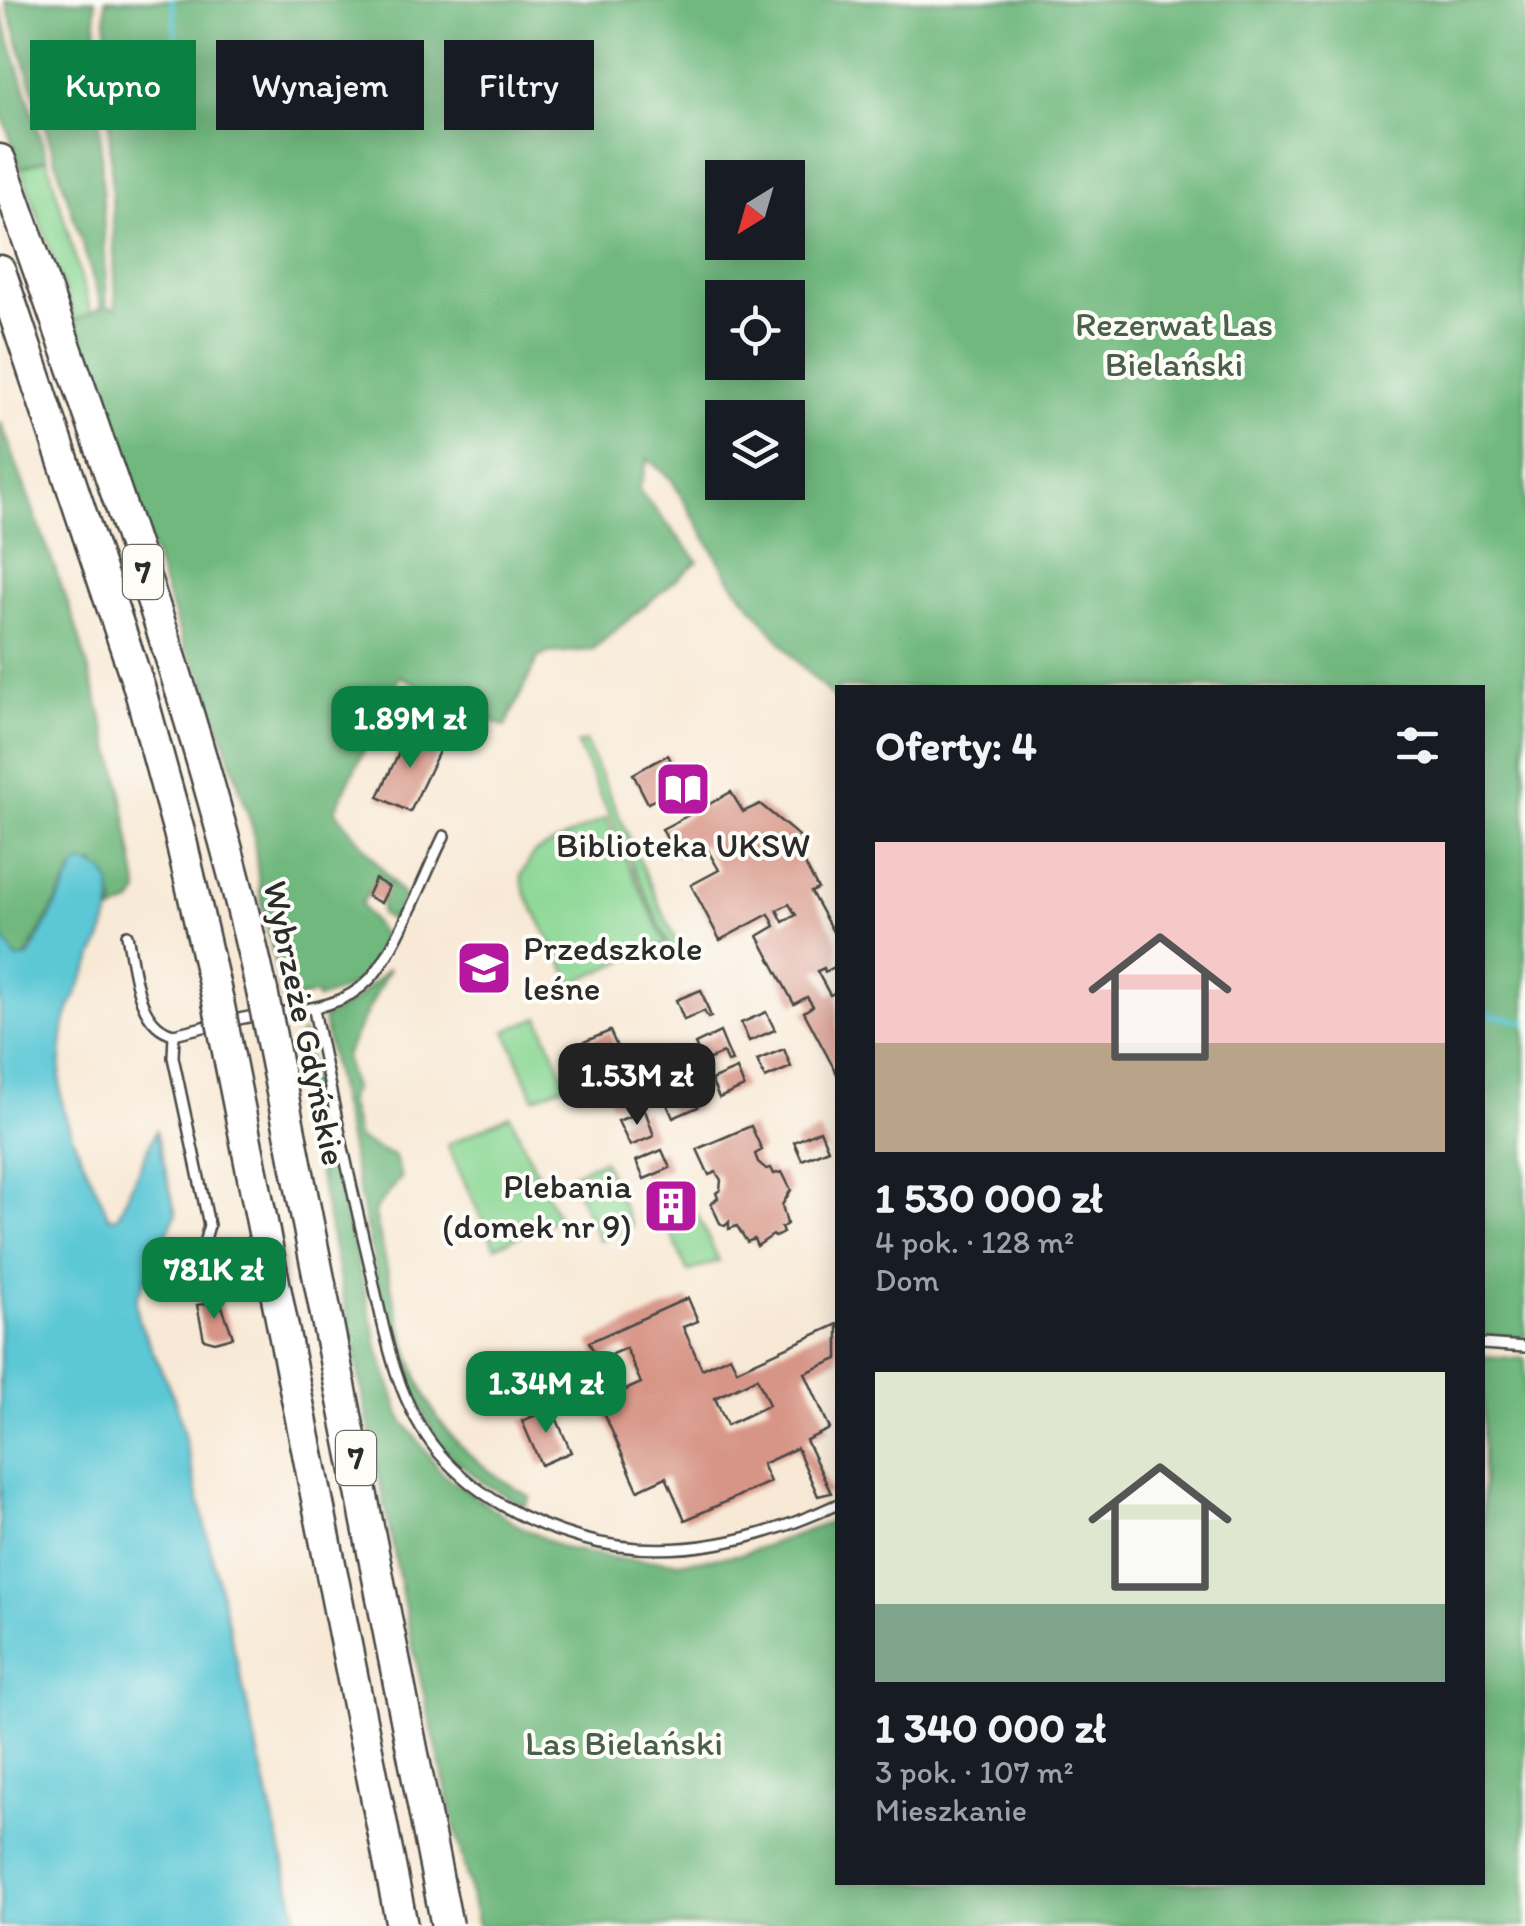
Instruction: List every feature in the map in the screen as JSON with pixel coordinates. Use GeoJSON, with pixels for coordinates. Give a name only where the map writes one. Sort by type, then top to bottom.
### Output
{"type":"FeatureCollection","features":[{"type":"Feature","properties":{"kind":"highway","name":"Wybrzeże Gdyńskie"},"geometry":{"type":"LineString","coordinates":[[0,160],[116,491],[225,841],[262,991],[447,1926]]}},
{"type":"Feature","properties":{"kind":"highway","name":"7"},"geometry":{"type":"LineString","coordinates":[[0,272],[139,687],[179,832],[218,1001],[402,1926]]}},
{"type":"Feature","properties":{"kind":"lane"},"geometry":{"type":"LineString","coordinates":[[127,935],[154,1026],[174,1034],[247,1017],[314,1010],[348,996],[370,978],[387,952],[444,836]]}},
{"type":"Feature","properties":{"kind":"lane"},"geometry":{"type":"LineString","coordinates":[[314,1010],[348,1178],[396,1372],[430,1440],[462,1476],[487,1495],[547,1526],[590,1541],[640,1549],[693,1548],[728,1542],[794,1523],[835,1505]]}},
{"type":"Feature","properties":{"kind":"lane"},"geometry":{"type":"LineString","coordinates":[[174,1034],[173,1057],[208,1225],[204,1243],[215,1302]]}},
{"type":"Feature","properties":{"kind":"lane"},"geometry":{"type":"LineString","coordinates":[[1485,1344],[1525,1348]]}},
{"type":"Feature","properties":{"kind":"green space","name":"Rezerwat Las Bielański"},"geometry":{"type":"Polygon","coordinates":[[[5,0],[95,0],[97,40],[30,40],[30,79],[5,0]]]}},
{"type":"Feature","properties":{"kind":"green space","name":"Rezerwat Las Bielański"},"geometry":{"type":"Polygon","coordinates":[[[105,0],[1525,0],[1525,1338],[1485,1335],[1485,685],[835,685],[835,700],[795,659],[731,581],[672,480],[648,459],[639,490],[698,561],[592,650],[548,653],[538,658],[505,727],[400,676],[335,810],[404,897],[390,920],[381,914],[388,886],[375,880],[361,905],[383,935],[375,961],[361,979],[317,999],[316,994],[283,1002],[260,893],[253,829],[203,675],[185,649],[75,321],[102,307],[46,130],[100,130],[107,306],[116,308],[110,130],[196,130],[196,40],[106,40],[105,0]]]}},
{"type":"Feature","properties":{"kind":"green space"},"geometry":{"type":"Polygon","coordinates":[[[0,9],[30,105],[30,130],[38,130],[47,159],[21,168],[0,109],[0,9]]]}},
{"type":"Feature","properties":{"kind":"green space"},"geometry":{"type":"Polygon","coordinates":[[[47,159],[91,313],[75,321],[21,168],[47,159]]]}},
{"type":"Feature","properties":{"kind":"green space"},"geometry":{"type":"Polygon","coordinates":[[[0,420],[75,623],[119,776],[139,893],[132,903],[111,913],[115,903],[96,865],[76,867],[24,960],[11,953],[0,930],[0,420]]]}},
{"type":"Feature","properties":{"kind":"green space"},"geometry":{"type":"Polygon","coordinates":[[[585,741],[681,952],[674,956],[577,744],[585,741]]]}},
{"type":"Feature","properties":{"kind":"green space"},"geometry":{"type":"Polygon","coordinates":[[[606,818],[666,943],[573,983],[525,893],[521,875],[534,853],[606,818]]]}},
{"type":"Feature","properties":{"kind":"green space"},"geometry":{"type":"Polygon","coordinates":[[[389,968],[345,1056],[353,1089],[348,1100],[358,1139],[395,1157],[401,1178],[374,1211],[400,1322],[418,1378],[442,1424],[482,1465],[530,1497],[525,1506],[485,1484],[440,1447],[390,1341],[323,1019],[355,1000],[389,968]]]}},
{"type":"Feature","properties":{"kind":"green space"},"geometry":{"type":"Polygon","coordinates":[[[539,1017],[567,1084],[534,1098],[506,1031],[539,1017]]]}},
{"type":"Feature","properties":{"kind":"green space","name":"Las Bielański"},"geometry":{"type":"Polygon","coordinates":[[[302,1033],[381,1358],[402,1420],[444,1475],[514,1523],[563,1548],[620,1559],[683,1562],[742,1554],[835,1521],[835,1885],[1485,1885],[1485,1356],[1525,1359],[1525,1926],[478,1926],[411,1639],[294,1048],[302,1033]]]}},
{"type":"Feature","properties":{"kind":"green space"},"geometry":{"type":"Polygon","coordinates":[[[510,1115],[558,1218],[495,1247],[447,1145],[510,1115]]]}},
{"type":"Feature","properties":{"kind":"green space"},"geometry":{"type":"Polygon","coordinates":[[[603,1160],[632,1226],[599,1241],[570,1175],[603,1160]]]}},
{"type":"Feature","properties":{"kind":"green space"},"geometry":{"type":"Polygon","coordinates":[[[697,1214],[719,1261],[688,1272],[668,1227],[697,1214]]]}},
{"type":"Feature","properties":{"kind":"water"},"geometry":{"type":"Polygon","coordinates":[[[82,863],[102,871],[111,887],[111,907],[66,1019],[61,1098],[78,1149],[108,1216],[113,1218],[118,1216],[156,1131],[176,1214],[136,1300],[138,1319],[176,1402],[299,1926],[0,1926],[0,930],[16,959],[29,957],[76,867],[82,863]]]}},
{"type":"Feature","properties":{"kind":"building"},"geometry":{"type":"Polygon","coordinates":[[[412,687],[428,695],[418,716],[403,709],[400,715],[395,712],[402,693],[408,695],[412,687]]]}},
{"type":"Feature","properties":{"kind":"building"},"geometry":{"type":"Polygon","coordinates":[[[461,711],[476,719],[472,727],[478,731],[472,743],[450,732],[461,711]]]}},
{"type":"Feature","properties":{"kind":"building"},"geometry":{"type":"Polygon","coordinates":[[[410,729],[442,745],[410,812],[378,797],[410,729]]]}},
{"type":"Feature","properties":{"kind":"building"},"geometry":{"type":"Polygon","coordinates":[[[668,755],[675,769],[681,766],[704,807],[731,792],[743,812],[760,804],[806,842],[796,847],[818,889],[811,892],[835,936],[835,967],[817,971],[830,995],[835,992],[835,1070],[804,1012],[813,1006],[807,997],[794,1004],[758,936],[775,926],[769,914],[720,940],[691,885],[719,870],[704,844],[677,858],[662,829],[689,815],[675,789],[648,803],[633,774],[668,755]],[[789,904],[777,910],[783,922],[796,915],[789,904]]]}},
{"type":"Feature","properties":{"kind":"building"},"geometry":{"type":"Polygon","coordinates":[[[375,879],[389,887],[381,903],[367,896],[375,879]]]}},
{"type":"Feature","properties":{"kind":"building"},"geometry":{"type":"Polygon","coordinates":[[[701,990],[711,1017],[704,1011],[684,1020],[676,1000],[701,990]]]}},
{"type":"Feature","properties":{"kind":"building"},"geometry":{"type":"Polygon","coordinates":[[[766,1012],[775,1030],[749,1041],[741,1023],[766,1012]]]}},
{"type":"Feature","properties":{"kind":"building"},"geometry":{"type":"Polygon","coordinates":[[[610,1031],[618,1049],[592,1060],[584,1042],[610,1031]]]}},
{"type":"Feature","properties":{"kind":"building"},"geometry":{"type":"Polygon","coordinates":[[[720,1032],[732,1061],[727,1062],[723,1053],[703,1062],[695,1044],[720,1032]]]}},
{"type":"Feature","properties":{"kind":"building"},"geometry":{"type":"Polygon","coordinates":[[[784,1049],[791,1067],[765,1078],[757,1060],[784,1049]]]}},
{"type":"Feature","properties":{"kind":"building"},"geometry":{"type":"Polygon","coordinates":[[[674,1052],[682,1071],[656,1081],[649,1064],[674,1052]]]}},
{"type":"Feature","properties":{"kind":"building"},"geometry":{"type":"Polygon","coordinates":[[[737,1069],[744,1087],[719,1098],[711,1080],[737,1069]]]}},
{"type":"Feature","properties":{"kind":"building"},"geometry":{"type":"Polygon","coordinates":[[[629,1072],[636,1095],[612,1105],[602,1083],[629,1072]]]}},
{"type":"Feature","properties":{"kind":"building"},"geometry":{"type":"Polygon","coordinates":[[[690,1089],[698,1107],[673,1118],[665,1100],[690,1089]]]}},
{"type":"Feature","properties":{"kind":"building"},"geometry":{"type":"Polygon","coordinates":[[[645,1110],[654,1136],[630,1146],[618,1121],[645,1110]]]}},
{"type":"Feature","properties":{"kind":"building"},"geometry":{"type":"Polygon","coordinates":[[[751,1126],[762,1150],[755,1154],[758,1162],[774,1174],[782,1172],[791,1190],[782,1205],[787,1224],[781,1228],[783,1233],[757,1246],[754,1239],[747,1242],[737,1226],[729,1229],[729,1222],[725,1226],[720,1223],[711,1204],[718,1198],[721,1180],[716,1172],[709,1175],[697,1149],[751,1126]]]}},
{"type":"Feature","properties":{"kind":"building"},"geometry":{"type":"Polygon","coordinates":[[[820,1130],[828,1149],[802,1160],[794,1142],[820,1130]]]}},
{"type":"Feature","properties":{"kind":"building"},"geometry":{"type":"Polygon","coordinates":[[[662,1150],[670,1168],[644,1179],[636,1161],[662,1150]]]}},
{"type":"Feature","properties":{"kind":"building","name":"Plebania (domek nr 9)"},"geometry":{"type":"Polygon","coordinates":[[[681,1192],[688,1210],[662,1221],[654,1203],[681,1192]]]}},
{"type":"Feature","properties":{"kind":"building"},"geometry":{"type":"Polygon","coordinates":[[[688,1298],[698,1321],[683,1327],[702,1369],[730,1356],[737,1370],[835,1325],[835,1360],[805,1373],[830,1429],[806,1440],[831,1493],[818,1496],[797,1448],[762,1464],[770,1482],[685,1520],[666,1477],[638,1490],[599,1402],[641,1383],[626,1348],[598,1360],[589,1342],[688,1298]],[[757,1378],[715,1398],[727,1425],[769,1405],[757,1378]]]}},
{"type":"Feature","properties":{"kind":"building"},"geometry":{"type":"Polygon","coordinates":[[[220,1301],[233,1337],[215,1342],[204,1339],[197,1305],[220,1301]]]}},
{"type":"Feature","properties":{"kind":"building"},"geometry":{"type":"Polygon","coordinates":[[[552,1408],[571,1452],[541,1465],[522,1421],[552,1408]]]}},
{"type":"Feature","properties":{"kind":"waterway"},"geometry":{"type":"LineString","coordinates":[[172,0],[176,40]]}},
{"type":"Feature","properties":{"kind":"waterway"},"geometry":{"type":"LineString","coordinates":[[1485,1014],[1525,1022]]}},
{"type":"Feature","properties":{"kind":"place","name":"Biblioteka UKSW"},"geometry":{"type":"Point","coordinates":[683,789]}},
{"type":"Feature","properties":{"kind":"place","name":"Przedszkole leśne"},"geometry":{"type":"Point","coordinates":[484,968]}},
{"type":"Feature","properties":{"kind":"place","name":"Plebania (domek nr 9)"},"geometry":{"type":"Point","coordinates":[671,1206]}}]}
